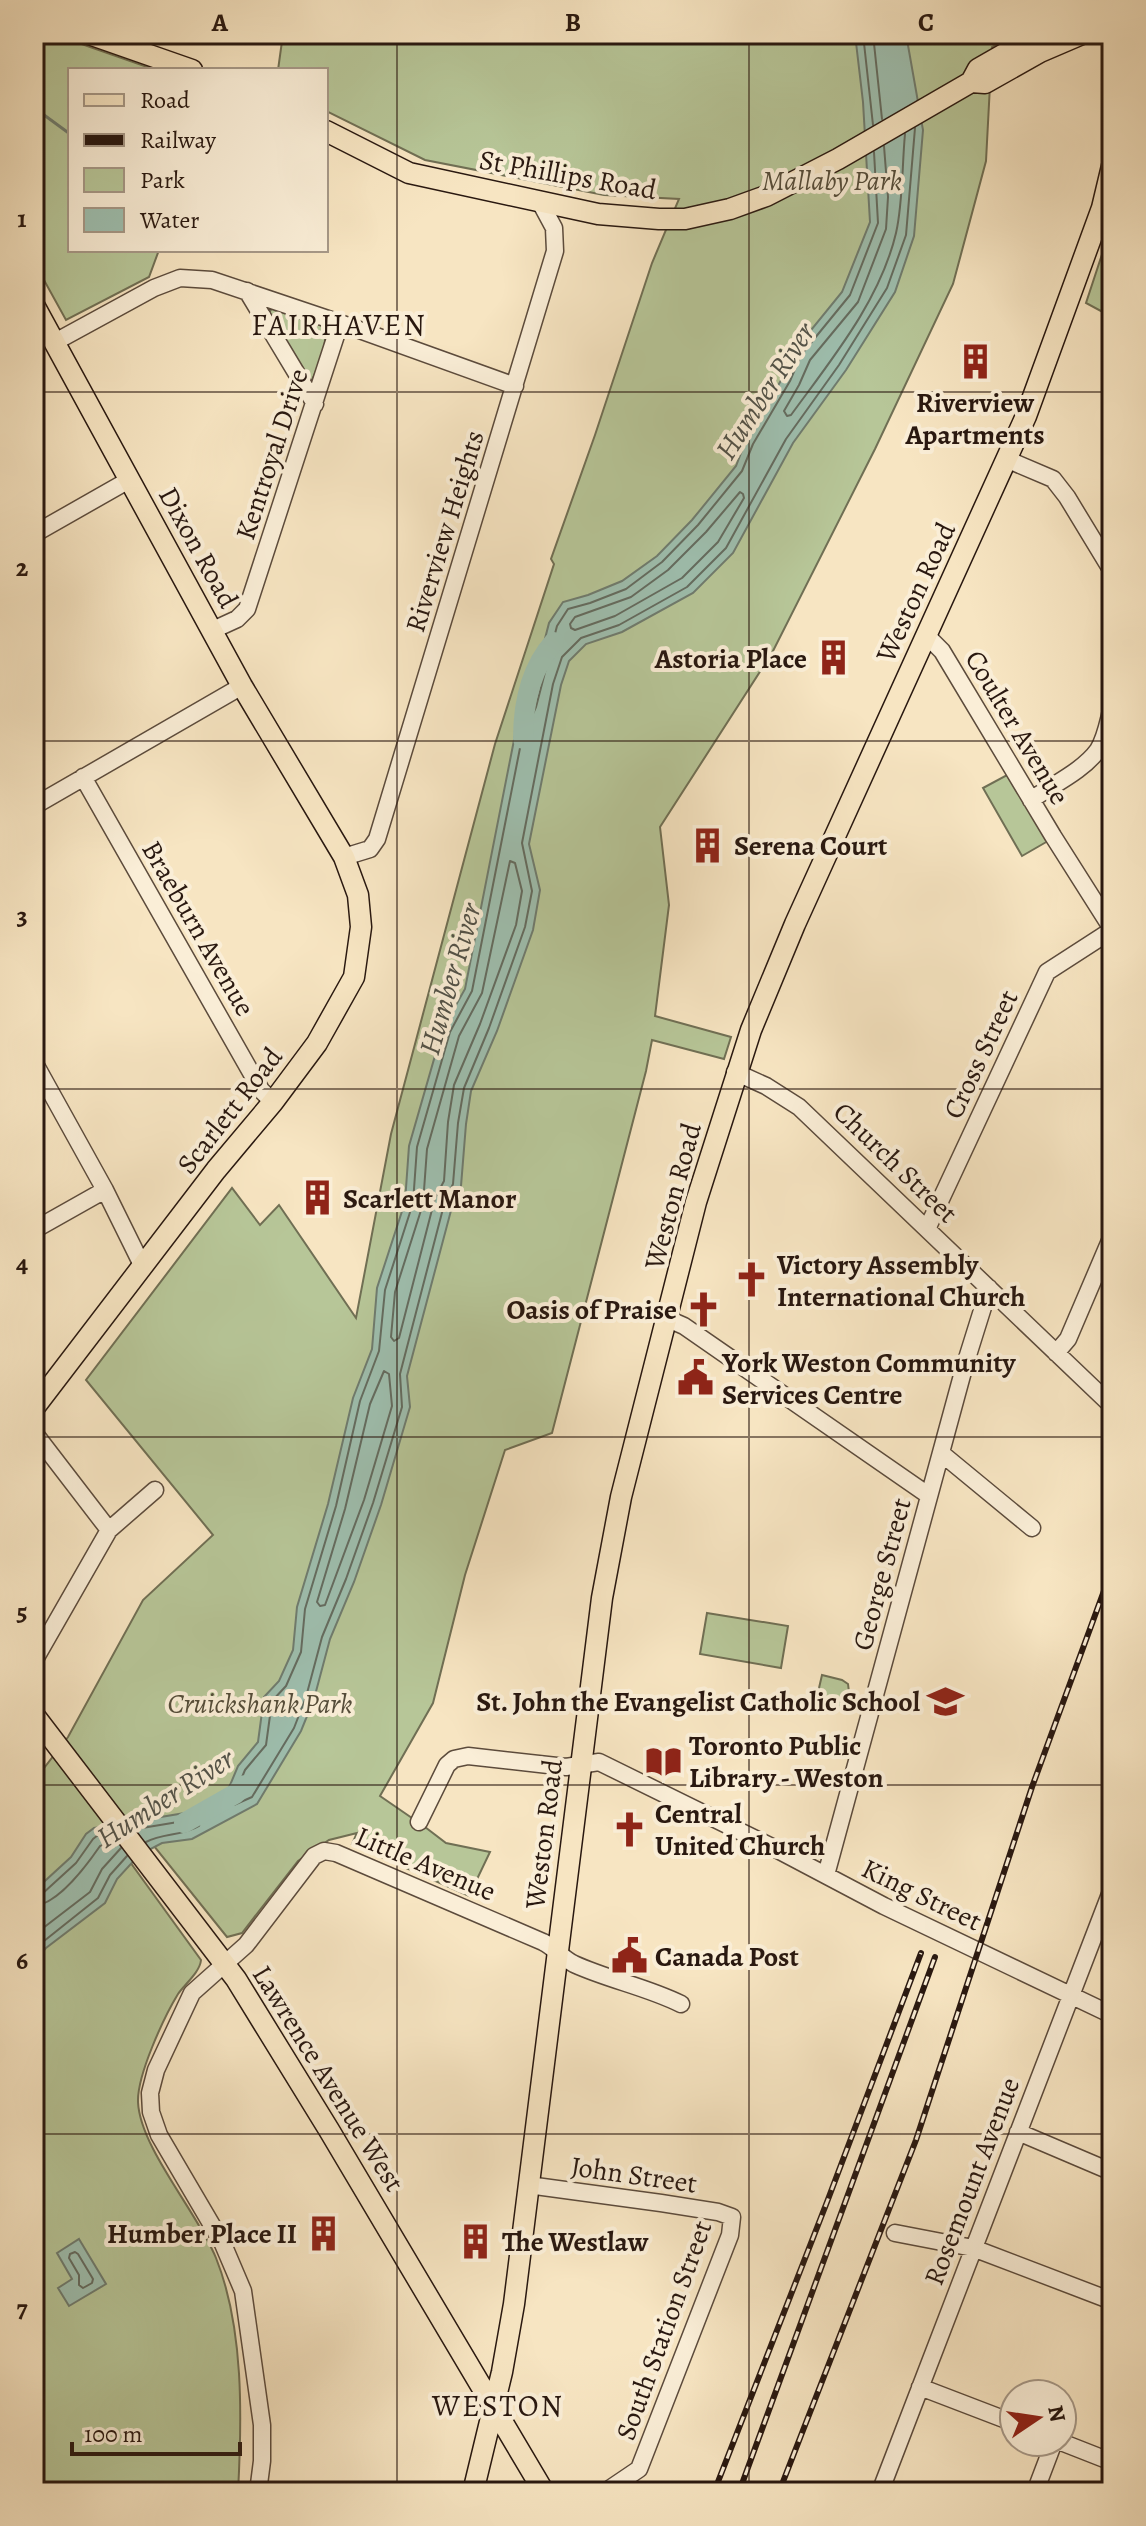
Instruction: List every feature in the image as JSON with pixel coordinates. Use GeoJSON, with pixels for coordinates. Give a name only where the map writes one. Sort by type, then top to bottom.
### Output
{"type":"FeatureCollection","features":[{"type":"Feature","properties":{"kind":"main road"},"geometry":{"type":"LineString","coordinates":[[89,34],[186,68]]}},
{"type":"Feature","properties":{"kind":"main road","name":"St Phillips Road"},"geometry":{"type":"LineString","coordinates":[[328,132],[409,173],[629,218],[685,219],[730,209],[766,196],[838,159],[964,86],[978,69],[1039,34]]}},
{"type":"Feature","properties":{"kind":"main road","name":"St Phillips Road"},"geometry":{"type":"LineString","coordinates":[[964,86],[985,83],[1040,52],[1082,34]]}},
{"type":"Feature","properties":{"kind":"main road","name":"Weston Road"},"geometry":{"type":"LineString","coordinates":[[473,2492],[509,2336],[610,1552],[696,1202],[753,1023],[1026,416],[1111,174]]}},
{"type":"Feature","properties":{"kind":"main road","name":"Dixon Road"},"geometry":{"type":"LineString","coordinates":[[34,305],[242,686],[319,814]]}},
{"type":"Feature","properties":{"kind":"main road","name":"Scarlett Road"},"geometry":{"type":"LineString","coordinates":[[34,1408],[317,1043],[354,977],[361,927],[358,895],[344,857],[319,814]]}},
{"type":"Feature","properties":{"kind":"main road","name":"Lawrence Avenue West"},"geometry":{"type":"LineString","coordinates":[[34,1715],[225,1964],[329,2130],[544,2492]]}},
{"type":"Feature","properties":{"kind":"street","name":"Riverview Heights"},"geometry":{"type":"LineString","coordinates":[[344,857],[370,849],[377,839],[515,386],[555,251],[554,228],[540,202]]}},
{"type":"Feature","properties":{"kind":"street"},"geometry":{"type":"LineString","coordinates":[[55,342],[154,288],[180,278],[212,280],[515,386]]}},
{"type":"Feature","properties":{"kind":"street"},"geometry":{"type":"LineString","coordinates":[[247,291],[315,404]]}},
{"type":"Feature","properties":{"kind":"street","name":"Kentroyal Drive"},"geometry":{"type":"LineString","coordinates":[[213,630],[237,619],[247,609],[340,323]]}},
{"type":"Feature","properties":{"kind":"street"},"geometry":{"type":"LineString","coordinates":[[1006,459],[1053,479],[1112,571]]}},
{"type":"Feature","properties":{"kind":"street"},"geometry":{"type":"LineString","coordinates":[[34,534],[129,480]]}},
{"type":"Feature","properties":{"kind":"street","name":"Coulter Avenue"},"geometry":{"type":"LineString","coordinates":[[926,635],[942,651],[1112,930]]}},
{"type":"Feature","properties":{"kind":"street"},"geometry":{"type":"LineString","coordinates":[[34,806],[242,686]]}},
{"type":"Feature","properties":{"kind":"street"},"geometry":{"type":"LineString","coordinates":[[1031,800],[1085,763],[1108,739],[1112,707]]}},
{"type":"Feature","properties":{"kind":"street","name":"Braeburn Avenue"},"geometry":{"type":"LineString","coordinates":[[83,777],[261,1090],[273,1102]]}},
{"type":"Feature","properties":{"kind":"street","name":"Cross Street"},"geometry":{"type":"LineString","coordinates":[[927,1229],[1047,972],[1112,930]]}},
{"type":"Feature","properties":{"kind":"street"},"geometry":{"type":"LineString","coordinates":[[34,1062],[105,1190],[143,1267]]}},
{"type":"Feature","properties":{"kind":"street","name":"Church Street"},"geometry":{"type":"LineString","coordinates":[[735,1072],[766,1086],[799,1107],[1112,1406]]}},
{"type":"Feature","properties":{"kind":"street"},"geometry":{"type":"LineString","coordinates":[[34,1230],[105,1190]]}},
{"type":"Feature","properties":{"kind":"street"},"geometry":{"type":"LineString","coordinates":[[1056,1353],[1068,1339],[1112,1236]]}},
{"type":"Feature","properties":{"kind":"street","name":"George Street"},"geometry":{"type":"LineString","coordinates":[[826,1875],[971,1340],[989,1288]]}},
{"type":"Feature","properties":{"kind":"street"},"geometry":{"type":"LineString","coordinates":[[668,1319],[684,1326],[928,1495]]}},
{"type":"Feature","properties":{"kind":"street"},"geometry":{"type":"LineString","coordinates":[[34,1429],[109,1530]]}},
{"type":"Feature","properties":{"kind":"street"},"geometry":{"type":"LineString","coordinates":[[941,1453],[1032,1528]]}},
{"type":"Feature","properties":{"kind":"street"},"geometry":{"type":"LineString","coordinates":[[34,1661],[109,1530],[155,1490]]}},
{"type":"Feature","properties":{"kind":"street","name":"King Street"},"geometry":{"type":"LineString","coordinates":[[419,1822],[447,1765],[454,1759],[468,1756],[566,1767],[599,1762],[884,1906],[1112,2015]]}},
{"type":"Feature","properties":{"kind":"street","name":"Little Avenue"},"geometry":{"type":"LineString","coordinates":[[225,1964],[246,1945],[314,1856],[324,1851],[336,1853],[557,1949]]}},
{"type":"Feature","properties":{"kind":"street","name":"Rosemount Avenue"},"geometry":{"type":"LineString","coordinates":[[880,2492],[1112,1889]]}},
{"type":"Feature","properties":{"kind":"street"},"geometry":{"type":"LineString","coordinates":[[557,1949],[573,1963],[681,2004]]}},
{"type":"Feature","properties":{"kind":"street"},"geometry":{"type":"LineString","coordinates":[[225,1964],[199,1985],[185,2005],[156,2070],[150,2101],[159,2135],[223,2244],[243,2291],[262,2425],[258,2492]]}},
{"type":"Feature","properties":{"kind":"street"},"geometry":{"type":"LineString","coordinates":[[1018,2132],[1112,2172]]}},
{"type":"Feature","properties":{"kind":"street","name":"John Street"},"geometry":{"type":"LineString","coordinates":[[528,2185],[661,2203],[732,2217]]}},
{"type":"Feature","properties":{"kind":"street","name":"South Station Street"},"geometry":{"type":"LineString","coordinates":[[605,2492],[639,2469],[730,2235],[732,2217]]}},
{"type":"Feature","properties":{"kind":"street"},"geometry":{"type":"LineString","coordinates":[[895,2233],[973,2248],[1112,2301]]}},
{"type":"Feature","properties":{"kind":"street"},"geometry":{"type":"LineString","coordinates":[[920,2387],[998,2417]]}},
{"type":"Feature","properties":{"kind":"street"},"geometry":{"type":"LineString","coordinates":[[1078,2449],[1112,2462]]}},
{"type":"Feature","properties":{"kind":"street"},"geometry":{"type":"LineString","coordinates":[[1035,2492],[1048,2458]]}},
{"type":"Feature","properties":{"kind":"green space"},"geometry":{"type":"Polygon","coordinates":[[[34,34],[53,34],[150,68],[68,68],[68,252],[158,252],[149,277],[66,320],[34,262],[34,34]]]}},
{"type":"Feature","properties":{"kind":"green space"},"geometry":{"type":"Polygon","coordinates":[[[283,34],[1014,34],[992,47],[986,161],[953,284],[875,449],[772,653],[660,827],[669,905],[655,1016],[731,1037],[724,1059],[652,1040],[552,1433],[505,1450],[465,1575],[433,1703],[380,1796],[446,1843],[490,1852],[469,1896],[352,1844],[357,1833],[329,1840],[298,1861],[242,1933],[227,1937],[134,1821],[104,1826],[201,1960],[178,1994],[159,2031],[142,2077],[138,2102],[148,2139],[208,2240],[225,2285],[232,2314],[239,2374],[238,2492],[34,2492],[34,1781],[68,1737],[143,1600],[213,1535],[86,1380],[232,1188],[260,1225],[279,1205],[356,1318],[391,1134],[495,744],[554,564],[551,559],[652,263],[679,199],[604,195],[425,160],[328,112],[328,68],[278,68],[283,34]]]}},
{"type":"Feature","properties":{"kind":"green space"},"geometry":{"type":"Polygon","coordinates":[[[1112,224],[1112,317],[1086,303],[1112,224]]]}},
{"type":"Feature","properties":{"kind":"green space"},"geometry":{"type":"Polygon","coordinates":[[[277,307],[323,326],[324,346],[312,380],[309,381],[269,313],[277,307]]]}},
{"type":"Feature","properties":{"kind":"green space"},"geometry":{"type":"Polygon","coordinates":[[[1007,775],[1048,841],[1022,856],[983,788],[1007,775]]]}},
{"type":"Feature","properties":{"kind":"green space"},"geometry":{"type":"Polygon","coordinates":[[[707,1613],[788,1626],[781,1668],[700,1654],[707,1613]]]}},
{"type":"Feature","properties":{"kind":"green space"},"geometry":{"type":"Polygon","coordinates":[[[822,1675],[848,1684],[850,1700],[845,1710],[816,1701],[822,1675]]]}},
{"type":"Feature","properties":{"kind":"water"},"geometry":{"type":"Polygon","coordinates":[[[855,34],[906,34],[923,130],[914,236],[895,292],[846,370],[793,443],[733,553],[693,593],[622,632],[586,644],[569,661],[561,685],[529,844],[540,890],[533,930],[497,1031],[471,1091],[461,1186],[453,1203],[407,1376],[410,1407],[381,1505],[330,1639],[314,1699],[301,1731],[257,1804],[192,1839],[162,1843],[139,1855],[117,1879],[105,1903],[46,1948],[34,1961],[34,1891],[71,1857],[86,1834],[94,1828],[215,1808],[223,1802],[238,1766],[258,1742],[264,1697],[279,1681],[293,1650],[297,1607],[328,1504],[353,1398],[372,1349],[377,1288],[405,1202],[409,1146],[443,1028],[465,989],[515,735],[528,705],[549,623],[563,602],[622,581],[657,556],[692,520],[736,466],[746,440],[783,377],[794,351],[842,292],[870,222],[863,102],[855,34]]]}},
{"type":"Feature","properties":{"kind":"water"},"geometry":{"type":"Polygon","coordinates":[[[79,2239],[106,2284],[69,2306],[58,2288],[72,2279],[57,2253],[79,2239]]]}},
{"type":"Feature","properties":{"kind":"waterway"},"geometry":{"type":"LineString","coordinates":[[34,102],[40,112],[68,133]]}},
{"type":"Feature","properties":{"kind":"waterway","name":"Humber River"},"geometry":{"type":"LineString","coordinates":[[523,739],[524,713],[534,675],[554,642]]}},
{"type":"Feature","properties":{"kind":"waterway","name":"Humber River"},"geometry":{"type":"LineString","coordinates":[[184,1823],[245,1785]]}},
{"type":"Feature","properties":{"kind":"railway"},"geometry":{"type":"LineString","coordinates":[[779,2492],[916,2140],[1032,1787],[1112,1569]]}},
{"type":"Feature","properties":{"kind":"railway"},"geometry":{"type":"LineString","coordinates":[[714,2492],[921,1953]]}},
{"type":"Feature","properties":{"kind":"railway"},"geometry":{"type":"LineString","coordinates":[[739,2492],[935,1957]]}},
{"type":"Feature","properties":{"kind":"place","name":"Riverview Apartments"},"geometry":{"type":"Point","coordinates":[975,362]}},
{"type":"Feature","properties":{"kind":"place","name":"Astoria Place"},"geometry":{"type":"Point","coordinates":[833,658]}},
{"type":"Feature","properties":{"kind":"place","name":"Serena Court"},"geometry":{"type":"Point","coordinates":[708,845]}},
{"type":"Feature","properties":{"kind":"place","name":"Scarlett Manor"},"geometry":{"type":"Point","coordinates":[317,1198]}},
{"type":"Feature","properties":{"kind":"place","name":"Victory Assembly International Church"},"geometry":{"type":"Point","coordinates":[751,1280]}},
{"type":"Feature","properties":{"kind":"place","name":"Oasis of Praise"},"geometry":{"type":"Point","coordinates":[703,1309]}},
{"type":"Feature","properties":{"kind":"place","name":"York Weston Community Services Centre"},"geometry":{"type":"Point","coordinates":[696,1378]}},
{"type":"Feature","properties":{"kind":"place","name":"St. John the Evangelist Catholic School"},"geometry":{"type":"Point","coordinates":[946,1701]}},
{"type":"Feature","properties":{"kind":"place","name":"Toronto Public Library - Weston"},"geometry":{"type":"Point","coordinates":[663,1761]}},
{"type":"Feature","properties":{"kind":"place","name":"Central United Church"},"geometry":{"type":"Point","coordinates":[629,1829]}},
{"type":"Feature","properties":{"kind":"place","name":"Canada Post"},"geometry":{"type":"Point","coordinates":[629,1956]}},
{"type":"Feature","properties":{"kind":"place","name":"Humber Place II"},"geometry":{"type":"Point","coordinates":[323,2233]}},
{"type":"Feature","properties":{"kind":"place","name":"The Westlaw"},"geometry":{"type":"Point","coordinates":[476,2241]}},
{"type":"Feature","properties":{"kind":"district","name":"FAIRHAVEN"},"geometry":{"type":"Point","coordinates":[339,325]}},
{"type":"Feature","properties":{"kind":"district","name":"WESTON"},"geometry":{"type":"Point","coordinates":[498,2406]}},
{"type":"Feature","properties":{"kind":"park label","name":"Mallaby Park"},"geometry":{"type":"Point","coordinates":[832,180]}},
{"type":"Feature","properties":{"kind":"park label","name":"Cruickshank Park"},"geometry":{"type":"Point","coordinates":[260,1703]}}]}
